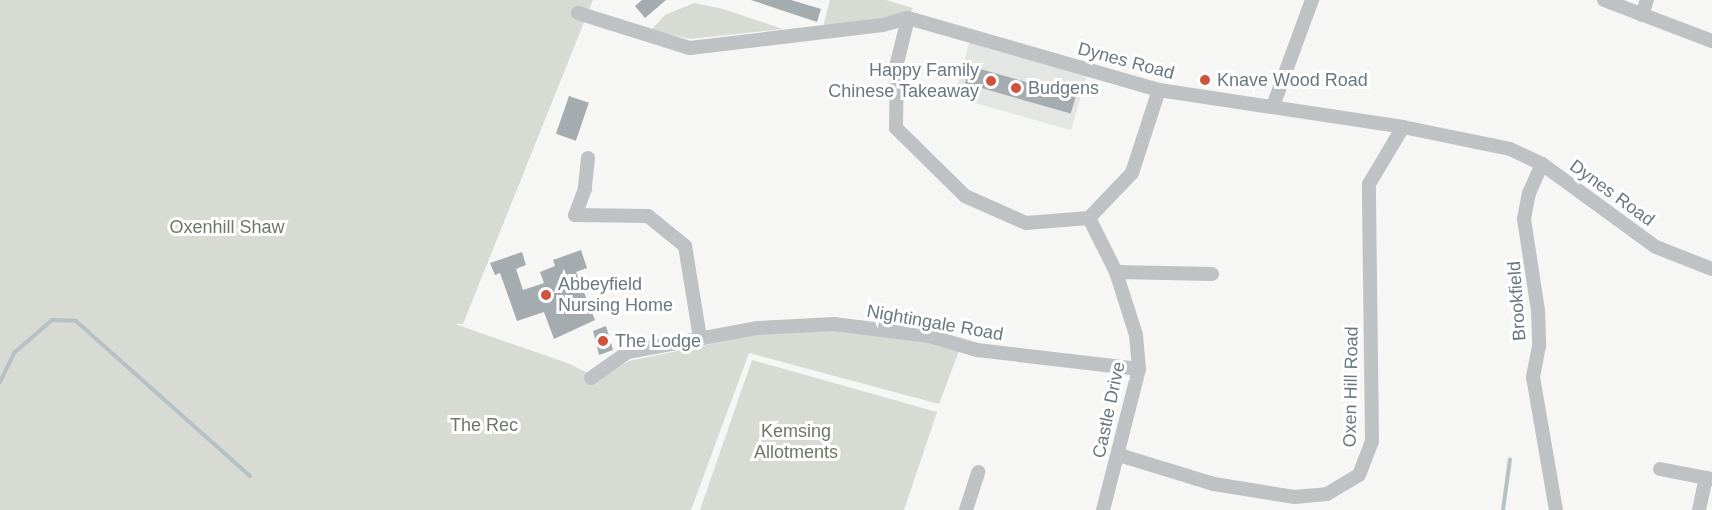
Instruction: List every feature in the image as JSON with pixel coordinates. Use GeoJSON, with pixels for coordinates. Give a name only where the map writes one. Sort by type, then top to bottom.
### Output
{"type":"FeatureCollection","features":[{"type":"Feature","properties":{"kind":"street"},"geometry":{"type":"LineString","coordinates":[[1273,106],[1312,0]]}},
{"type":"Feature","properties":{"kind":"street"},"geometry":{"type":"LineString","coordinates":[[1604,0],[1712,42]]}},
{"type":"Feature","properties":{"kind":"street"},"geometry":{"type":"LineString","coordinates":[[1642,15],[1647,0]]}},
{"type":"Feature","properties":{"kind":"street"},"geometry":{"type":"LineString","coordinates":[[578,13],[690,48],[883,25],[908,18],[897,63],[896,128],[965,196],[1026,223],[1089,218],[1132,173],[1159,90]]}},
{"type":"Feature","properties":{"kind":"street","name":"Dynes Road"},"geometry":{"type":"LineString","coordinates":[[908,18],[1159,90],[1403,127],[1510,149],[1542,164],[1656,247],[1712,269]]}},
{"type":"Feature","properties":{"kind":"street","name":"Oxen Hill Road"},"geometry":{"type":"LineString","coordinates":[[1119,455],[1214,484],[1294,497],[1328,494],[1359,475],[1372,441],[1368,184],[1403,127]]}},
{"type":"Feature","properties":{"kind":"street"},"geometry":{"type":"LineString","coordinates":[[588,158],[585,189],[575,215],[648,216],[685,246],[700,338]]}},
{"type":"Feature","properties":{"kind":"street","name":"Brookfield"},"geometry":{"type":"LineString","coordinates":[[1542,164],[1529,194],[1524,219],[1539,318],[1539,346],[1533,377],[1556,510]]}},
{"type":"Feature","properties":{"kind":"street","name":"Castle Drive"},"geometry":{"type":"LineString","coordinates":[[1089,218],[1116,272],[1136,335],[1139,369],[1119,455],[1103,510]]}},
{"type":"Feature","properties":{"kind":"street"},"geometry":{"type":"LineString","coordinates":[[1116,272],[1212,274]]}},
{"type":"Feature","properties":{"kind":"street","name":"Nightingale Road"},"geometry":{"type":"LineString","coordinates":[[591,378],[628,352],[758,328],[834,324],[929,336],[976,350],[1139,369]]}},
{"type":"Feature","properties":{"kind":"street"},"geometry":{"type":"LineString","coordinates":[[1660,469],[1709,479],[1699,510]]}},
{"type":"Feature","properties":{"kind":"street"},"geometry":{"type":"LineString","coordinates":[[966,510],[978,472]]}},
{"type":"Feature","properties":{"kind":"shaded area"},"geometry":{"type":"Polygon","coordinates":[[[970,40],[1087,74],[1071,130],[954,97],[970,40]]]}},
{"type":"Feature","properties":{"kind":"green space","name":"Oxenhill Shaw"},"geometry":{"type":"Polygon","coordinates":[[[0,0],[593,0],[463,324],[455,324],[570,364],[599,379],[629,361],[765,333],[839,330],[929,341],[959,351],[939,404],[749,353],[691,510],[0,510],[0,0]]]}},
{"type":"Feature","properties":{"kind":"green space"},"geometry":{"type":"Polygon","coordinates":[[[830,0],[886,0],[913,8],[909,14],[884,20],[823,27],[830,0]]]}},
{"type":"Feature","properties":{"kind":"green space"},"geometry":{"type":"Polygon","coordinates":[[[694,3],[723,9],[783,29],[690,39],[651,30],[665,15],[694,3]]]}},
{"type":"Feature","properties":{"kind":"green space","name":"Kemsing Allotments"},"geometry":{"type":"Polygon","coordinates":[[[752,360],[937,412],[904,510],[700,510],[752,360]]]}},
{"type":"Feature","properties":{"kind":"building"},"geometry":{"type":"Polygon","coordinates":[[[642,0],[666,0],[645,18],[635,6],[642,0]]]}},
{"type":"Feature","properties":{"kind":"building"},"geometry":{"type":"Polygon","coordinates":[[[751,0],[791,0],[821,9],[817,22],[751,0]]]}},
{"type":"Feature","properties":{"kind":"building"},"geometry":{"type":"Polygon","coordinates":[[[970,66],[1076,96],[1071,114],[965,83],[970,66]]]}},
{"type":"Feature","properties":{"kind":"building"},"geometry":{"type":"Polygon","coordinates":[[[569,96],[589,103],[576,141],[556,134],[569,96]]]}},
{"type":"Feature","properties":{"kind":"building","name":"Abbeyfield Nursing Home"},"geometry":{"type":"Polygon","coordinates":[[[581,250],[587,268],[576,272],[595,320],[554,339],[544,312],[517,321],[500,273],[495,275],[490,263],[522,252],[526,265],[516,269],[523,290],[544,283],[540,272],[555,266],[553,260],[581,250]]]}},
{"type":"Feature","properties":{"kind":"building","name":"The Lodge"},"geometry":{"type":"Polygon","coordinates":[[[606,326],[613,350],[599,355],[593,331],[606,326]]]}},
{"type":"Feature","properties":{"kind":"waterway"},"geometry":{"type":"LineString","coordinates":[[0,382],[14,353],[52,320],[76,321],[250,476]]}},
{"type":"Feature","properties":{"kind":"waterway"},"geometry":{"type":"LineString","coordinates":[[1503,510],[1510,459]]}},
{"type":"Feature","properties":{"kind":"place","name":"Knave Wood Road"},"geometry":{"type":"Point","coordinates":[1205,80]}},
{"type":"Feature","properties":{"kind":"place","name":"Happy Family Chinese Takeaway"},"geometry":{"type":"Point","coordinates":[991,81]}},
{"type":"Feature","properties":{"kind":"place","name":"Budgens"},"geometry":{"type":"Point","coordinates":[1016,88]}},
{"type":"Feature","properties":{"kind":"place","name":"Abbeyfield Nursing Home"},"geometry":{"type":"Point","coordinates":[546,295]}},
{"type":"Feature","properties":{"kind":"place","name":"The Lodge"},"geometry":{"type":"Point","coordinates":[603,341]}},
{"type":"Feature","properties":{"kind":"park label","name":"The Rec"},"geometry":{"type":"Point","coordinates":[484,425]}}]}
